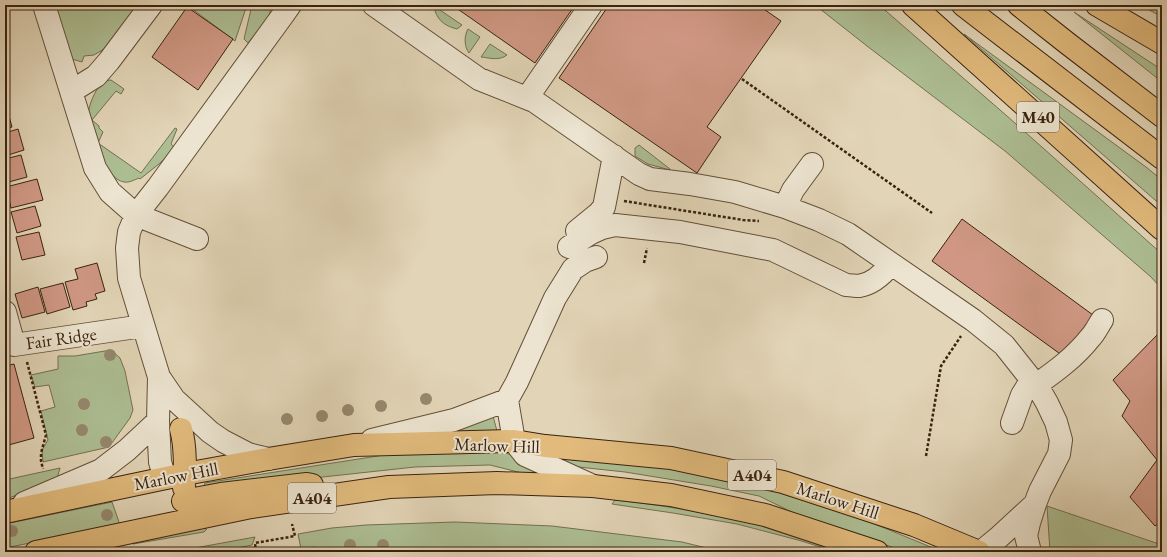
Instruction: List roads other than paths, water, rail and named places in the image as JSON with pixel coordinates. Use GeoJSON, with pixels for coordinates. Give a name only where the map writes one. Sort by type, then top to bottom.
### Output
{"type":"FeatureCollection","features":[{"type":"Feature","properties":{"kind":"main road","name":"M40"},"geometry":{"type":"LineString","coordinates":[[914,5],[1162,229]]}},
{"type":"Feature","properties":{"kind":"main road","name":"M40"},"geometry":{"type":"LineString","coordinates":[[963,5],[1162,158]]}},
{"type":"Feature","properties":{"kind":"main road"},"geometry":{"type":"LineString","coordinates":[[1019,5],[1162,116]]}},
{"type":"Feature","properties":{"kind":"main road"},"geometry":{"type":"LineString","coordinates":[[1097,5],[1162,43]]}},
{"type":"Feature","properties":{"kind":"main road"},"geometry":{"type":"LineString","coordinates":[[163,526],[183,501],[175,476],[184,440],[181,429]]}},
{"type":"Feature","properties":{"kind":"main road","name":"Marlow Hill"},"geometry":{"type":"LineString","coordinates":[[5,511],[175,476],[354,445],[514,441],[545,446],[671,458],[783,482],[914,525],[980,552]]}},
{"type":"Feature","properties":{"kind":"main road","name":"Marlow Hill"},"geometry":{"type":"LineString","coordinates":[[36,552],[251,507],[389,487],[497,483],[593,486],[671,495],[765,515],[877,552]]}},
{"type":"Feature","properties":{"kind":"main road","name":"A404"},"geometry":{"type":"LineString","coordinates":[[183,501],[221,494],[308,484],[371,490]]}},
{"type":"Feature","properties":{"kind":"street"},"geometry":{"type":"LineString","coordinates":[[44,5],[95,168],[110,192],[136,215],[197,239]]}},
{"type":"Feature","properties":{"kind":"street"},"geometry":{"type":"LineString","coordinates":[[72,91],[96,76],[109,62],[151,5]]}},
{"type":"Feature","properties":{"kind":"street"},"geometry":{"type":"LineString","coordinates":[[175,476],[160,462],[158,377],[129,278],[129,232],[136,215],[290,5]]}},
{"type":"Feature","properties":{"kind":"street"},"geometry":{"type":"LineString","coordinates":[[374,5],[479,79],[534,101],[639,174],[650,179],[735,192],[819,220],[848,234],[973,320],[1004,345],[1038,388],[1056,422],[1061,440],[1059,454],[1034,504],[1026,536],[1030,552]]}},
{"type":"Feature","properties":{"kind":"street"},"geometry":{"type":"LineString","coordinates":[[527,98],[591,5]]}},
{"type":"Feature","properties":{"kind":"street"},"geometry":{"type":"LineString","coordinates":[[555,298],[563,262],[571,238],[577,230],[600,214],[604,206],[614,156]]}},
{"type":"Feature","properties":{"kind":"street"},"geometry":{"type":"LineString","coordinates":[[785,208],[793,190],[812,164]]}},
{"type":"Feature","properties":{"kind":"street"},"geometry":{"type":"LineString","coordinates":[[569,247],[591,233],[602,228],[616,225],[680,232],[773,250],[846,285],[859,286],[869,283],[880,277],[891,264]]}},
{"type":"Feature","properties":{"kind":"street"},"geometry":{"type":"LineString","coordinates":[[593,486],[525,455],[514,441],[507,400],[517,382],[555,298],[573,269],[585,261],[596,258]]}},
{"type":"Feature","properties":{"kind":"street","name":"Fair Ridge"},"geometry":{"type":"LineString","coordinates":[[5,312],[15,351],[143,326]]}},
{"type":"Feature","properties":{"kind":"street"},"geometry":{"type":"LineString","coordinates":[[1012,423],[1022,395],[1027,387],[1038,388],[1076,354],[1091,338],[1102,320]]}},
{"type":"Feature","properties":{"kind":"street"},"geometry":{"type":"LineString","coordinates":[[158,377],[174,399],[222,441],[248,454],[268,459]]}},
{"type":"Feature","properties":{"kind":"street"},"geometry":{"type":"LineString","coordinates":[[174,399],[181,429]]}},
{"type":"Feature","properties":{"kind":"street"},"geometry":{"type":"LineString","coordinates":[[354,445],[454,420],[507,400]]}},
{"type":"Feature","properties":{"kind":"street"},"geometry":{"type":"LineString","coordinates":[[5,511],[101,470],[127,450],[158,421]]}},
{"type":"Feature","properties":{"kind":"street"},"geometry":{"type":"LineString","coordinates":[[980,552],[998,538],[1034,504]]}}]}
